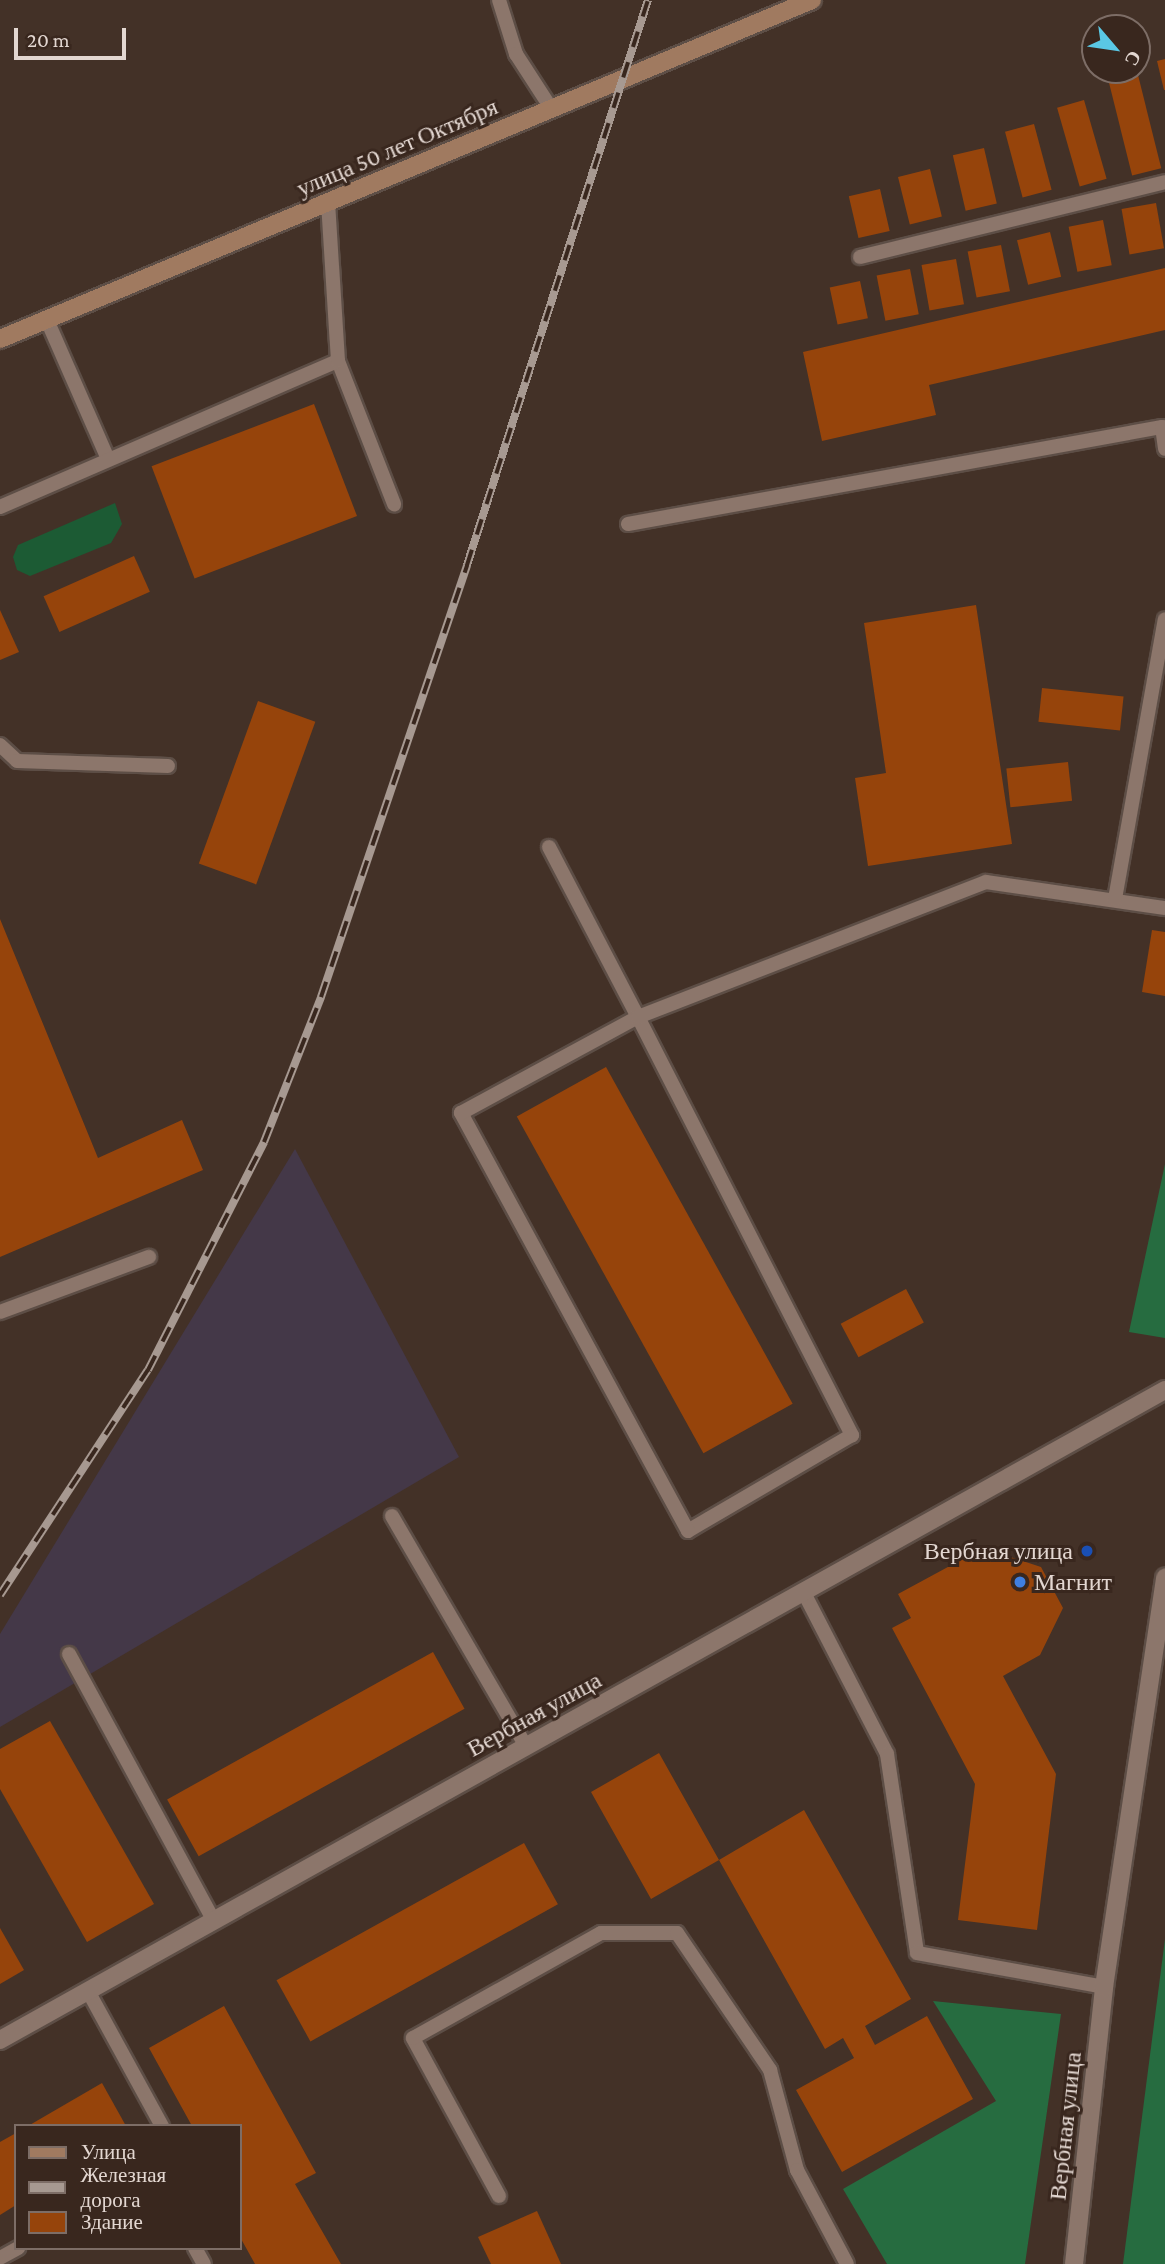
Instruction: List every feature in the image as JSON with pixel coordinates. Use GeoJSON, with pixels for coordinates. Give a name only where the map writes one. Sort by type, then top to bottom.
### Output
{"type":"FeatureCollection","features":[{"type":"Feature","properties":{"kind":"main road","name":"улица 50 лет Октября"},"geometry":{"type":"LineString","coordinates":[[0,339],[812,0]]}},
{"type":"Feature","properties":{"kind":"street","name":"Вербная улица"},"geometry":{"type":"LineString","coordinates":[[0,2040],[1165,1390]]}},
{"type":"Feature","properties":{"kind":"street","name":"Вербная улица"},"geometry":{"type":"LineString","coordinates":[[1074,2264],[1104,1987],[1165,1578]]}},
{"type":"Feature","properties":{"kind":"lane"},"geometry":{"type":"LineString","coordinates":[[499,0],[516,54],[551,108]]}},
{"type":"Feature","properties":{"kind":"lane"},"geometry":{"type":"LineString","coordinates":[[860,257],[1165,182]]}},
{"type":"Feature","properties":{"kind":"lane"},"geometry":{"type":"LineString","coordinates":[[328,202],[338,360],[394,504]]}},
{"type":"Feature","properties":{"kind":"lane"},"geometry":{"type":"LineString","coordinates":[[47,320],[108,459]]}},
{"type":"Feature","properties":{"kind":"lane"},"geometry":{"type":"LineString","coordinates":[[0,507],[338,360]]}},
{"type":"Feature","properties":{"kind":"lane"},"geometry":{"type":"LineString","coordinates":[[628,524],[1162,428],[1165,449]]}},
{"type":"Feature","properties":{"kind":"lane"},"geometry":{"type":"LineString","coordinates":[[1115,899],[1165,619]]}},
{"type":"Feature","properties":{"kind":"lane"},"geometry":{"type":"LineString","coordinates":[[0,745],[17,761],[168,766]]}},
{"type":"Feature","properties":{"kind":"lane"},"geometry":{"type":"LineString","coordinates":[[549,847],[638,1017],[852,1435],[688,1531],[461,1113],[638,1017],[986,882],[1165,908]]}},
{"type":"Feature","properties":{"kind":"lane"},"geometry":{"type":"LineString","coordinates":[[0,1312],[149,1257]]}},
{"type":"Feature","properties":{"kind":"lane"},"geometry":{"type":"LineString","coordinates":[[392,1516],[526,1746]]}},
{"type":"Feature","properties":{"kind":"lane"},"geometry":{"type":"LineString","coordinates":[[803,1591],[887,1754],[917,1953],[1104,1987]]}},
{"type":"Feature","properties":{"kind":"lane"},"geometry":{"type":"LineString","coordinates":[[69,1654],[214,1921]]}},
{"type":"Feature","properties":{"kind":"lane"},"geometry":{"type":"LineString","coordinates":[[499,2196],[414,2038],[601,1933],[677,1933],[770,2070],[797,2170],[847,2264]]}},
{"type":"Feature","properties":{"kind":"lane"},"geometry":{"type":"LineString","coordinates":[[88,1991],[161,2124]]}},
{"type":"Feature","properties":{"kind":"shaded area"},"geometry":{"type":"Polygon","coordinates":[[[295,1149],[459,1457],[0,1727],[0,1634],[295,1149]]]}},
{"type":"Feature","properties":{"kind":"green space"},"geometry":{"type":"Polygon","coordinates":[[[115,503],[122,524],[111,543],[30,576],[17,570],[13,557],[18,545],[115,503]]]}},
{"type":"Feature","properties":{"kind":"green space"},"geometry":{"type":"Polygon","coordinates":[[[1165,1164],[1165,1338],[1129,1332],[1165,1164]]]}},
{"type":"Feature","properties":{"kind":"green space"},"geometry":{"type":"Polygon","coordinates":[[[1165,1939],[1165,2264],[1123,2264],[1165,1939]]]}},
{"type":"Feature","properties":{"kind":"green space"},"geometry":{"type":"Polygon","coordinates":[[[933,2001],[1061,2014],[1025,2264],[887,2264],[843,2189],[996,2101],[933,2001]]]}},
{"type":"Feature","properties":{"kind":"building"},"geometry":{"type":"Polygon","coordinates":[[[1165,59],[1165,90],[1164,90],[1157,61],[1165,59]]]}},
{"type":"Feature","properties":{"kind":"building"},"geometry":{"type":"Polygon","coordinates":[[[1109,84],[1140,84],[1161,168],[1132,175],[1109,84]]]}},
{"type":"Feature","properties":{"kind":"building"},"geometry":{"type":"Polygon","coordinates":[[[1084,100],[1107,179],[1080,187],[1057,108],[1084,100]]]}},
{"type":"Feature","properties":{"kind":"building"},"geometry":{"type":"Polygon","coordinates":[[[1034,124],[1052,190],[1023,197],[1005,132],[1034,124]]]}},
{"type":"Feature","properties":{"kind":"building"},"geometry":{"type":"Polygon","coordinates":[[[984,148],[997,204],[966,211],[953,155],[984,148]]]}},
{"type":"Feature","properties":{"kind":"building"},"geometry":{"type":"Polygon","coordinates":[[[930,169],[942,217],[910,225],[898,177],[930,169]]]}},
{"type":"Feature","properties":{"kind":"building"},"geometry":{"type":"Polygon","coordinates":[[[880,189],[890,231],[858,238],[849,196],[880,189]]]}},
{"type":"Feature","properties":{"kind":"building"},"geometry":{"type":"Polygon","coordinates":[[[1156,203],[1164,248],[1130,254],[1122,209],[1156,203]]]}},
{"type":"Feature","properties":{"kind":"building"},"geometry":{"type":"Polygon","coordinates":[[[1103,220],[1112,265],[1077,272],[1069,227],[1103,220]]]}},
{"type":"Feature","properties":{"kind":"building"},"geometry":{"type":"Polygon","coordinates":[[[1050,232],[1061,277],[1028,285],[1017,240],[1050,232]]]}},
{"type":"Feature","properties":{"kind":"building"},"geometry":{"type":"Polygon","coordinates":[[[1001,245],[1010,291],[977,298],[968,251],[1001,245]]]}},
{"type":"Feature","properties":{"kind":"building"},"geometry":{"type":"Polygon","coordinates":[[[956,259],[964,304],[930,310],[922,265],[956,259]]]}},
{"type":"Feature","properties":{"kind":"building"},"geometry":{"type":"Polygon","coordinates":[[[1165,268],[1165,330],[929,385],[936,415],[822,441],[803,352],[1165,268]]]}},
{"type":"Feature","properties":{"kind":"building"},"geometry":{"type":"Polygon","coordinates":[[[910,269],[919,314],[885,321],[877,275],[910,269]]]}},
{"type":"Feature","properties":{"kind":"building"},"geometry":{"type":"Polygon","coordinates":[[[860,281],[868,318],[838,325],[830,287],[860,281]]]}},
{"type":"Feature","properties":{"kind":"building"},"geometry":{"type":"Polygon","coordinates":[[[314,404],[357,516],[195,578],[152,466],[314,404]]]}},
{"type":"Feature","properties":{"kind":"building"},"geometry":{"type":"Polygon","coordinates":[[[134,556],[150,592],[59,632],[44,596],[134,556]]]}},
{"type":"Feature","properties":{"kind":"building"},"geometry":{"type":"Polygon","coordinates":[[[976,605],[1012,844],[868,866],[855,778],[886,773],[864,623],[976,605]]]}},
{"type":"Feature","properties":{"kind":"building"},"geometry":{"type":"Polygon","coordinates":[[[0,610],[19,652],[0,660],[0,610]]]}},
{"type":"Feature","properties":{"kind":"building"},"geometry":{"type":"Polygon","coordinates":[[[1042,688],[1124,697],[1120,730],[1038,722],[1042,688]]]}},
{"type":"Feature","properties":{"kind":"building"},"geometry":{"type":"Polygon","coordinates":[[[258,701],[315,722],[256,884],[199,864],[258,701]]]}},
{"type":"Feature","properties":{"kind":"building"},"geometry":{"type":"Polygon","coordinates":[[[1068,762],[1072,801],[1010,807],[1006,768],[1068,762]]]}},
{"type":"Feature","properties":{"kind":"building"},"geometry":{"type":"Polygon","coordinates":[[[0,919],[98,1158],[182,1120],[203,1170],[0,1257],[0,919]]]}},
{"type":"Feature","properties":{"kind":"building"},"geometry":{"type":"Polygon","coordinates":[[[1152,930],[1165,932],[1165,996],[1142,992],[1152,930]]]}},
{"type":"Feature","properties":{"kind":"building"},"geometry":{"type":"Polygon","coordinates":[[[606,1067],[793,1404],[703,1453],[517,1116],[606,1067]]]}},
{"type":"Feature","properties":{"kind":"building"},"geometry":{"type":"Polygon","coordinates":[[[906,1289],[924,1323],[859,1357],[841,1324],[906,1289]]]}},
{"type":"Feature","properties":{"kind":"building"},"geometry":{"type":"Polygon","coordinates":[[[983,1548],[1041,1567],[1063,1608],[1040,1655],[1003,1676],[1056,1774],[1037,1930],[958,1920],[975,1784],[892,1628],[911,1618],[898,1594],[983,1548]]]}},
{"type":"Feature","properties":{"kind":"building"},"geometry":{"type":"Polygon","coordinates":[[[433,1652],[465,1709],[199,1856],[167,1799],[433,1652]]]}},
{"type":"Feature","properties":{"kind":"building"},"geometry":{"type":"Polygon","coordinates":[[[50,1721],[154,1904],[87,1942],[0,1789],[0,1749],[50,1721]]]}},
{"type":"Feature","properties":{"kind":"building"},"geometry":{"type":"Polygon","coordinates":[[[659,1753],[719,1860],[651,1899],[591,1792],[659,1753]]]}},
{"type":"Feature","properties":{"kind":"building"},"geometry":{"type":"Polygon","coordinates":[[[804,1810],[911,1999],[865,2026],[875,2045],[927,2016],[973,2099],[842,2172],[796,2090],[854,2058],[843,2038],[825,2049],[719,1860],[804,1810]]]}},
{"type":"Feature","properties":{"kind":"building"},"geometry":{"type":"Polygon","coordinates":[[[524,1843],[558,1904],[310,2041],[276,1980],[524,1843]]]}},
{"type":"Feature","properties":{"kind":"building"},"geometry":{"type":"Polygon","coordinates":[[[0,1928],[24,1970],[0,1984],[0,1928]]]}},
{"type":"Feature","properties":{"kind":"building"},"geometry":{"type":"Polygon","coordinates":[[[224,2006],[316,2173],[295,2184],[341,2264],[255,2264],[242,2241],[242,2124],[191,2124],[149,2048],[224,2006]]]}},
{"type":"Feature","properties":{"kind":"building"},"geometry":{"type":"Polygon","coordinates":[[[102,2083],[125,2124],[31,2124],[102,2083]]]}},
{"type":"Feature","properties":{"kind":"building"},"geometry":{"type":"Polygon","coordinates":[[[14,2134],[14,2206],[0,2215],[0,2142],[14,2134]]]}},
{"type":"Feature","properties":{"kind":"building"},"geometry":{"type":"Polygon","coordinates":[[[537,2211],[561,2264],[491,2264],[478,2237],[537,2211]]]}},
{"type":"Feature","properties":{"kind":"railway"},"geometry":{"type":"LineString","coordinates":[[0,1595],[148,1370],[264,1142],[321,997],[467,565],[648,0]]}},
{"type":"Feature","properties":{"kind":"place","name":"Вербная улица"},"geometry":{"type":"Point","coordinates":[1087,1551]}},
{"type":"Feature","properties":{"kind":"place","name":"Магнит"},"geometry":{"type":"Point","coordinates":[1020,1582]}}]}
